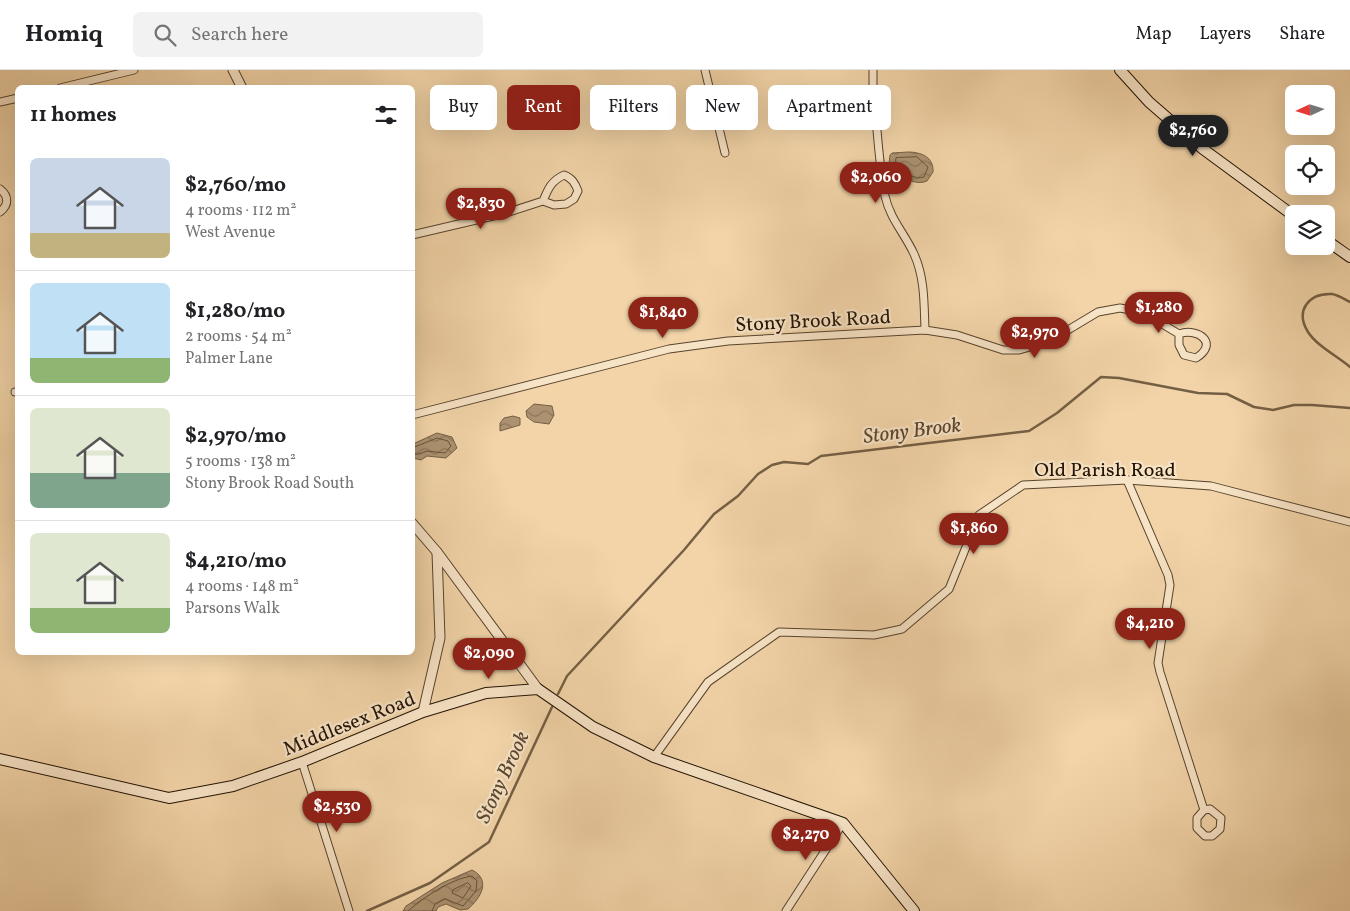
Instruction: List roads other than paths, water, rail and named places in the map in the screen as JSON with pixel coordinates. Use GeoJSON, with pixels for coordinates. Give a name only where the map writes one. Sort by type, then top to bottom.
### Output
{"type":"FeatureCollection","features":[{"type":"Feature","properties":{"kind":"main road"},"geometry":{"type":"LineString","coordinates":[[1120,70],[1149,102],[1203,149],[1285,209]]}},
{"type":"Feature","properties":{"kind":"main road"},"geometry":{"type":"LineString","coordinates":[[1335,246],[1350,257]]}},
{"type":"Feature","properties":{"kind":"main road"},"geometry":{"type":"LineString","coordinates":[[538,689],[593,726],[654,757],[843,823],[914,911]]}},
{"type":"Feature","properties":{"kind":"main road","name":"Middlesex Road"},"geometry":{"type":"LineString","coordinates":[[0,760],[169,798],[233,786],[302,762],[423,712],[486,693],[538,689]]}},
{"type":"Feature","properties":{"kind":"street"},"geometry":{"type":"LineString","coordinates":[[72,85],[134,70]]}},
{"type":"Feature","properties":{"kind":"street"},"geometry":{"type":"LineString","coordinates":[[233,70],[240,85]]}},
{"type":"Feature","properties":{"kind":"street"},"geometry":{"type":"LineString","coordinates":[[705,70],[725,153]]}},
{"type":"Feature","properties":{"kind":"street"},"geometry":{"type":"LineString","coordinates":[[873,70],[885,196],[892,218],[914,254],[919,270],[923,289],[925,330]]}},
{"type":"Feature","properties":{"kind":"street"},"geometry":{"type":"LineString","coordinates":[[0,102],[15,99]]}},
{"type":"Feature","properties":{"kind":"street"},"geometry":{"type":"LineString","coordinates":[[415,233],[471,222],[544,201],[554,205],[566,204],[574,199],[578,191],[571,178],[564,175],[556,178],[550,185],[544,201]]}},
{"type":"Feature","properties":{"kind":"street"},"geometry":{"type":"LineString","coordinates":[[0,189],[5,193],[7,200],[6,205],[0,212]]}},
{"type":"Feature","properties":{"kind":"street","name":"Stony Brook Road"},"geometry":{"type":"LineString","coordinates":[[415,414],[669,349],[728,341],[925,330],[957,335],[1003,350],[1019,350],[1048,342],[1087,318],[1108,309],[1120,308],[1142,312],[1179,334]]}},
{"type":"Feature","properties":{"kind":"street"},"geometry":{"type":"LineString","coordinates":[[1190,332],[1200,334],[1205,340],[1206,348],[1204,352],[1196,358],[1184,354],[1179,345],[1179,334],[1190,332]]}},
{"type":"Feature","properties":{"kind":"street"},"geometry":{"type":"LineString","coordinates":[[1127,480],[1168,575],[1170,585],[1158,663],[1204,810]]}},
{"type":"Feature","properties":{"kind":"street","name":"Old Parish Road"},"geometry":{"type":"LineString","coordinates":[[654,757],[708,682],[779,632],[874,635],[902,629],[949,589],[979,515],[1023,485],[1127,480],[1211,486],[1350,522]]}},
{"type":"Feature","properties":{"kind":"street"},"geometry":{"type":"LineString","coordinates":[[415,527],[437,552],[538,689]]}},
{"type":"Feature","properties":{"kind":"street"},"geometry":{"type":"LineString","coordinates":[[423,712],[440,638],[437,552]]}},
{"type":"Feature","properties":{"kind":"street"},"geometry":{"type":"LineString","coordinates":[[302,762],[349,911]]}},
{"type":"Feature","properties":{"kind":"street"},"geometry":{"type":"LineString","coordinates":[[786,911],[843,823]]}},
{"type":"Feature","properties":{"kind":"water"},"geometry":{"type":"Polygon","coordinates":[[[908,152],[922,154],[929,159],[933,172],[927,181],[915,182],[892,177],[889,164],[890,155],[892,153],[908,152]]]}},
{"type":"Feature","properties":{"kind":"water"},"geometry":{"type":"Polygon","coordinates":[[[534,404],[552,406],[554,415],[549,424],[534,422],[527,417],[526,411],[534,404]]]}},
{"type":"Feature","properties":{"kind":"water"},"geometry":{"type":"Polygon","coordinates":[[[513,416],[520,418],[520,425],[500,431],[500,423],[504,418],[513,416]]]}},
{"type":"Feature","properties":{"kind":"water"},"geometry":{"type":"Polygon","coordinates":[[[437,433],[452,437],[457,448],[446,458],[427,456],[421,460],[415,458],[415,443],[437,433]]]}},
{"type":"Feature","properties":{"kind":"water"},"geometry":{"type":"Polygon","coordinates":[[[472,870],[482,879],[483,884],[480,895],[468,909],[460,910],[446,904],[438,907],[436,911],[403,911],[406,906],[442,883],[472,870]]]}},
{"type":"Feature","properties":{"kind":"waterway","name":"Stony Brook"},"geometry":{"type":"LineString","coordinates":[[1350,302],[1339,296],[1324,294],[1310,300],[1306,305],[1303,317],[1304,324],[1312,337],[1350,367]]}},
{"type":"Feature","properties":{"kind":"waterway","name":"Stony Brook"},"geometry":{"type":"LineString","coordinates":[[558,694],[567,676],[684,550],[714,514],[738,496],[758,474],[772,465],[784,462],[808,464],[821,456],[1029,431],[1057,413],[1101,377],[1119,378],[1198,393],[1227,394],[1254,407],[1273,410],[1294,405],[1350,408]]}},
{"type":"Feature","properties":{"kind":"waterway","name":"Stony Brook"},"geometry":{"type":"LineString","coordinates":[[367,911],[430,883],[489,842],[552,707]]}}]}
